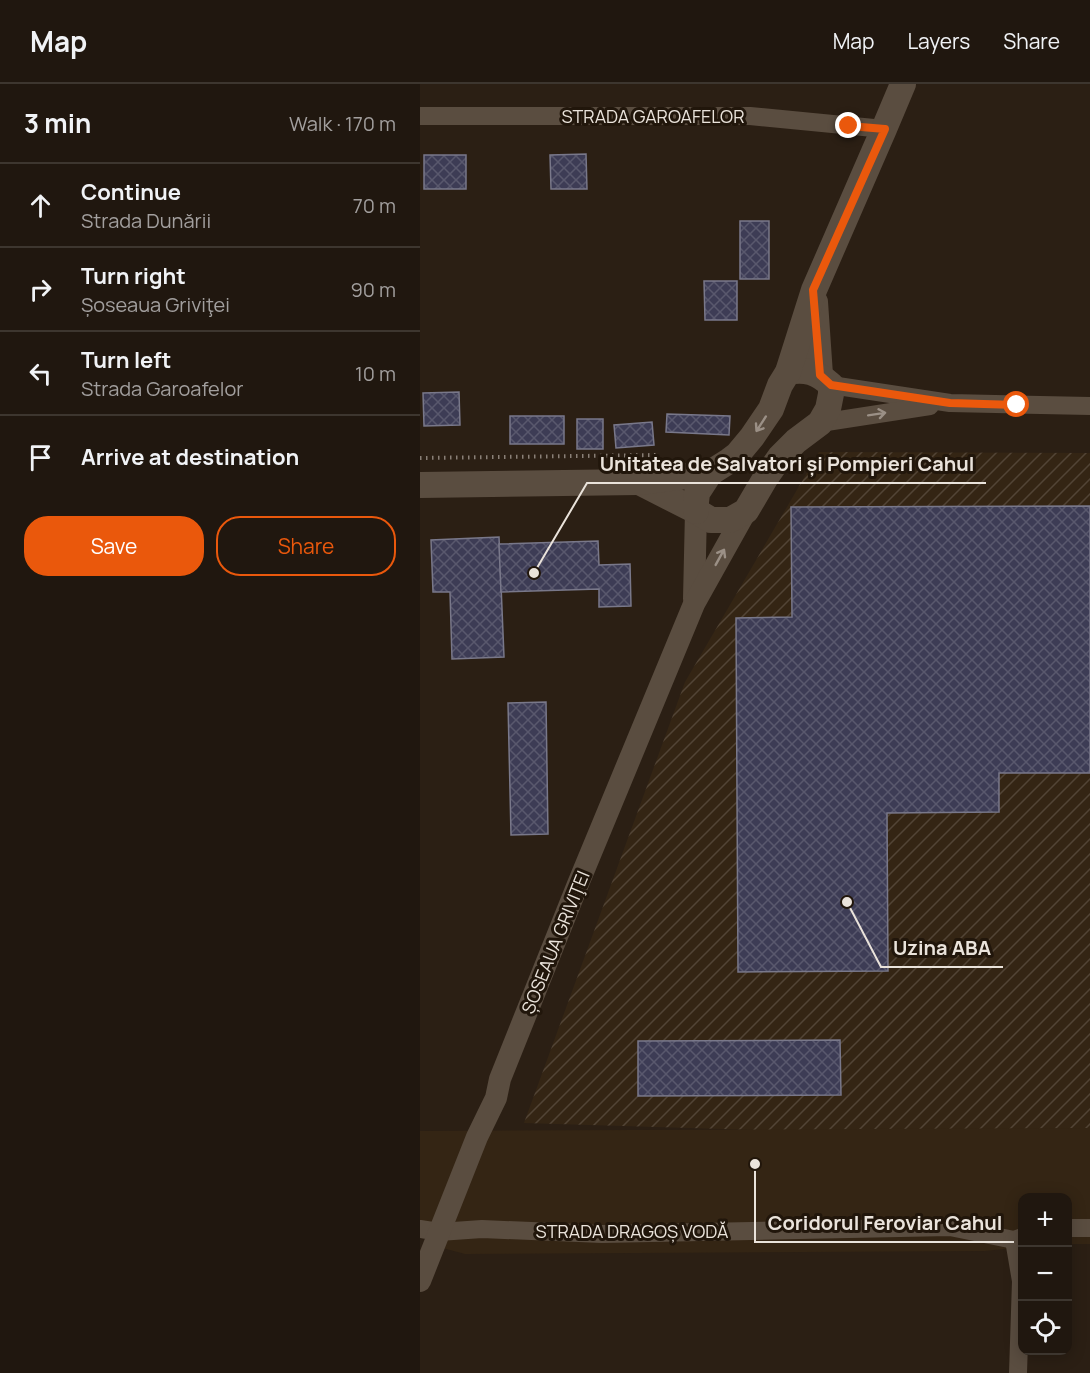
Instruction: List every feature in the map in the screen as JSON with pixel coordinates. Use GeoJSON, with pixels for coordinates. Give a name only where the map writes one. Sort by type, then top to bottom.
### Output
{"type":"FeatureCollection","features":[{"type":"Feature","properties":{"kind":"main road"},"geometry":{"type":"LineString","coordinates":[[696,511],[697,493],[710,473],[737,455],[771,409],[780,385],[788,372],[813,290],[903,84]]}},
{"type":"Feature","properties":{"kind":"main road"},"geometry":{"type":"LineString","coordinates":[[639,482],[711,520],[730,520],[746,511],[780,458],[796,441],[819,423],[828,410],[831,394],[826,380],[813,290]]}},
{"type":"Feature","properties":{"kind":"main road"},"geometry":{"type":"LineString","coordinates":[[788,372],[799,370],[826,380]]}},
{"type":"Feature","properties":{"kind":"main road"},"geometry":{"type":"LineString","coordinates":[[420,485],[639,482],[710,473]]}},
{"type":"Feature","properties":{"kind":"street","name":"STRADA GAROAFELOR"},"geometry":{"type":"LineString","coordinates":[[420,116],[750,116],[885,129]]}},
{"type":"Feature","properties":{"kind":"street"},"geometry":{"type":"LineString","coordinates":[[826,380],[950,403],[1090,406]]}},
{"type":"Feature","properties":{"kind":"street"},"geometry":{"type":"LineString","coordinates":[[819,423],[950,403]]}},
{"type":"Feature","properties":{"kind":"street","name":"ȘOSEAUA GRIVIŢEI"},"geometry":{"type":"LineString","coordinates":[[694,603],[696,511]]}},
{"type":"Feature","properties":{"kind":"street","name":"ȘOSEAUA GRIVIŢEI"},"geometry":{"type":"LineString","coordinates":[[420,1281],[429,1231],[496,1098],[500,1079],[578,884],[694,603],[746,511]]}},
{"type":"Feature","properties":{"kind":"street","name":"STRADA DRAGOȘ VODĂ"},"geometry":{"type":"LineString","coordinates":[[429,1231],[482,1229],[602,1234],[950,1227],[1018,1238]]}},
{"type":"Feature","properties":{"kind":"street"},"geometry":{"type":"LineString","coordinates":[[1072,1228],[1090,1228]]}},
{"type":"Feature","properties":{"kind":"street"},"geometry":{"type":"LineString","coordinates":[[1018,1373],[1021,1281],[1019,1247]]}},
{"type":"Feature","properties":{"kind":"path"},"geometry":{"type":"LineString","coordinates":[[420,458],[670,455]]}},
{"type":"Feature","properties":{"kind":"shaded area"},"geometry":{"type":"Polygon","coordinates":[[[819,452],[1090,453],[1090,1140],[524,1123],[685,682],[819,452]]]}},
{"type":"Feature","properties":{"kind":"shaded area"},"geometry":{"type":"Polygon","coordinates":[[[1090,1128],[1090,1244],[1072,1244],[1072,1193],[1018,1193],[1018,1247],[985,1251],[465,1254],[435,1246],[420,1233],[420,1131],[1090,1128]]]}},
{"type":"Feature","properties":{"kind":"building"},"geometry":{"type":"Polygon","coordinates":[[[586,154],[587,189],[551,189],[550,155],[586,154]]]}},
{"type":"Feature","properties":{"kind":"building"},"geometry":{"type":"Polygon","coordinates":[[[424,155],[466,155],[466,189],[424,189],[424,155]]]}},
{"type":"Feature","properties":{"kind":"building"},"geometry":{"type":"Polygon","coordinates":[[[740,221],[769,221],[769,279],[740,279],[740,221]]]}},
{"type":"Feature","properties":{"kind":"building"},"geometry":{"type":"Polygon","coordinates":[[[704,281],[737,281],[737,320],[705,320],[704,281]]]}},
{"type":"Feature","properties":{"kind":"building"},"geometry":{"type":"Polygon","coordinates":[[[459,392],[460,425],[424,426],[423,393],[459,392]]]}},
{"type":"Feature","properties":{"kind":"building"},"geometry":{"type":"Polygon","coordinates":[[[667,414],[730,416],[729,435],[666,432],[667,414]]]}},
{"type":"Feature","properties":{"kind":"building"},"geometry":{"type":"Polygon","coordinates":[[[510,416],[564,416],[564,444],[510,444],[510,416]]]}},
{"type":"Feature","properties":{"kind":"building"},"geometry":{"type":"Polygon","coordinates":[[[577,419],[603,419],[603,449],[577,449],[577,419]]]}},
{"type":"Feature","properties":{"kind":"building"},"geometry":{"type":"Polygon","coordinates":[[[652,422],[654,445],[616,448],[614,425],[652,422]]]}},
{"type":"Feature","properties":{"kind":"building"},"geometry":{"type":"Polygon","coordinates":[[[1090,506],[1090,773],[999,773],[999,812],[887,813],[888,971],[738,972],[736,618],[792,617],[791,507],[1090,506]]]}},
{"type":"Feature","properties":{"kind":"building"},"geometry":{"type":"Polygon","coordinates":[[[499,537],[504,657],[452,659],[450,592],[433,592],[431,540],[499,537]]]}},
{"type":"Feature","properties":{"kind":"building"},"geometry":{"type":"Polygon","coordinates":[[[598,541],[599,565],[630,564],[631,606],[599,607],[599,589],[501,592],[499,544],[598,541]]]}},
{"type":"Feature","properties":{"kind":"building"},"geometry":{"type":"Polygon","coordinates":[[[546,702],[548,834],[511,835],[508,703],[546,702]]]}},
{"type":"Feature","properties":{"kind":"building"},"geometry":{"type":"Polygon","coordinates":[[[840,1040],[841,1095],[638,1096],[638,1041],[840,1040]]]}},
{"type":"Feature","properties":{"kind":"place","name":"Unitatea de Salvatori și Pompieri Cahul"},"geometry":{"type":"Point","coordinates":[534,573]}},
{"type":"Feature","properties":{"kind":"place","name":"Uzina ABA"},"geometry":{"type":"Point","coordinates":[847,902]}},
{"type":"Feature","properties":{"kind":"place","name":"Coridorul Feroviar Cahul"},"geometry":{"type":"Point","coordinates":[755,1164]}},
{"type":"Feature","properties":{"kind":"route"},"geometry":{"type":"LineString","coordinates":[[849,126],[885,129],[813,290],[820,375],[831,385],[950,403],[1017,405]]}}]}
